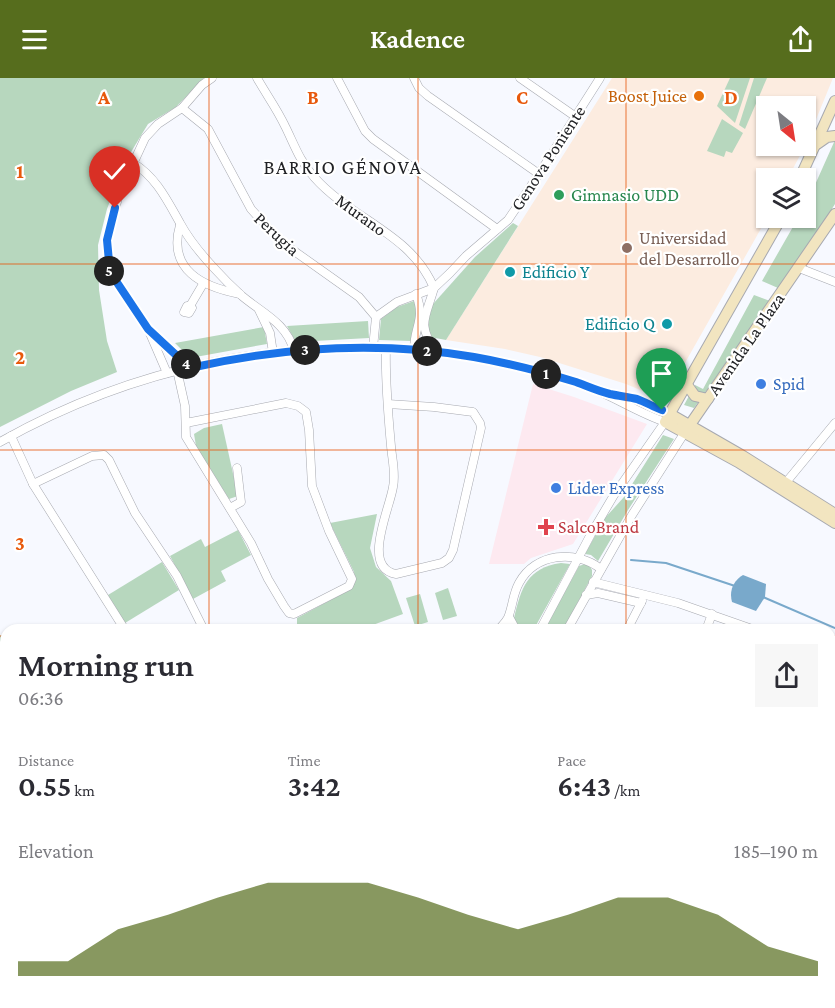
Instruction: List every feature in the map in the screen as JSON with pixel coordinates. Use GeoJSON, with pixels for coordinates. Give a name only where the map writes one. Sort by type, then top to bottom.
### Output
{"type":"FeatureCollection","features":[{"type":"Feature","properties":{"kind":"main road"},"geometry":{"type":"LineString","coordinates":[[816,145],[835,101]]}},
{"type":"Feature","properties":{"kind":"main road"},"geometry":{"type":"LineString","coordinates":[[816,145],[827,137],[835,136]]}},
{"type":"Feature","properties":{"kind":"main road","name":"Avenida La Plaza"},"geometry":{"type":"LineString","coordinates":[[688,428],[835,214]]}},
{"type":"Feature","properties":{"kind":"main road","name":"Avenida La Plaza"},"geometry":{"type":"LineString","coordinates":[[668,418],[775,228]]}},
{"type":"Feature","properties":{"kind":"main road"},"geometry":{"type":"LineString","coordinates":[[687,385],[695,396],[708,399]]}},
{"type":"Feature","properties":{"kind":"main road"},"geometry":{"type":"LineString","coordinates":[[668,418],[835,514]]}},
{"type":"Feature","properties":{"kind":"main road"},"geometry":{"type":"LineString","coordinates":[[784,485],[835,523]]}},
{"type":"Feature","properties":{"kind":"street"},"geometry":{"type":"LineString","coordinates":[[190,368],[148,329],[113,280],[108,263],[107,240],[119,194],[146,138],[158,124],[182,108],[202,85],[212,78]]}},
{"type":"Feature","properties":{"kind":"street","name":"Murano"},"geometry":{"type":"LineString","coordinates":[[257,78],[286,128],[296,153],[315,178],[343,204],[406,246],[422,264],[434,288]]}},
{"type":"Feature","properties":{"kind":"street"},"geometry":{"type":"LineString","coordinates":[[337,78],[365,131],[373,139],[497,229]]}},
{"type":"Feature","properties":{"kind":"street"},"geometry":{"type":"LineString","coordinates":[[414,78],[419,88],[428,96],[539,174]]}},
{"type":"Feature","properties":{"kind":"street"},"geometry":{"type":"LineString","coordinates":[[520,78],[576,117]]}},
{"type":"Feature","properties":{"kind":"street","name":"Genova Poniente"},"geometry":{"type":"LineString","coordinates":[[376,317],[397,302],[434,288],[514,212],[600,78]]}},
{"type":"Feature","properties":{"kind":"street","name":"Perugia"},"geometry":{"type":"LineString","coordinates":[[182,108],[208,129],[251,209],[280,241],[359,297],[376,317]]}},
{"type":"Feature","properties":{"kind":"street"},"geometry":{"type":"LineString","coordinates":[[133,162],[145,171],[159,187],[180,225],[205,258],[240,294],[280,326],[291,340],[294,351]]}},
{"type":"Feature","properties":{"kind":"street"},"geometry":{"type":"LineString","coordinates":[[180,225],[178,233],[180,255],[189,271],[203,284],[214,289],[240,294]]}},
{"type":"Feature","properties":{"kind":"street"},"geometry":{"type":"LineString","coordinates":[[799,268],[835,282]]}},
{"type":"Feature","properties":{"kind":"street"},"geometry":{"type":"LineString","coordinates":[[190,306],[203,284]]}},
{"type":"Feature","properties":{"kind":"street"},"geometry":{"type":"LineString","coordinates":[[434,288],[424,321],[427,339],[436,352]]}},
{"type":"Feature","properties":{"kind":"street"},"geometry":{"type":"LineString","coordinates":[[414,350],[421,313],[416,294]]}},
{"type":"Feature","properties":{"kind":"street"},"geometry":{"type":"LineString","coordinates":[[258,309],[270,333],[273,353]]}},
{"type":"Feature","properties":{"kind":"street"},"geometry":{"type":"LineString","coordinates":[[373,348],[376,317]]}},
{"type":"Feature","properties":{"kind":"street"},"geometry":{"type":"LineString","coordinates":[[148,329],[167,373]]}},
{"type":"Feature","properties":{"kind":"street"},"geometry":{"type":"LineString","coordinates":[[0,442],[82,402],[177,370],[273,353],[373,348],[475,357],[526,369],[575,382],[668,418]]}},
{"type":"Feature","properties":{"kind":"street"},"geometry":{"type":"LineString","coordinates":[[386,348],[385,386],[394,480],[391,501],[381,531],[379,553],[384,569],[396,574],[442,563],[453,550],[481,428],[473,412],[434,406],[388,404]]}},
{"type":"Feature","properties":{"kind":"street"},"geometry":{"type":"LineString","coordinates":[[177,370],[185,405],[186,437],[251,543],[268,579],[289,612],[294,614],[349,586],[352,579],[329,531],[312,486],[306,412],[298,406],[286,404],[186,423]]}},
{"type":"Feature","properties":{"kind":"street","name":"Avenida La Plaza"},"geometry":{"type":"LineString","coordinates":[[543,624],[614,495],[668,418]]}},
{"type":"Feature","properties":{"kind":"street"},"geometry":{"type":"LineString","coordinates":[[784,485],[835,423]]}},
{"type":"Feature","properties":{"kind":"street","name":"Avenida La Plaza"},"geometry":{"type":"LineString","coordinates":[[570,624],[593,582],[688,428]]}},
{"type":"Feature","properties":{"kind":"street"},"geometry":{"type":"LineString","coordinates":[[11,436],[33,484],[121,624]]}},
{"type":"Feature","properties":{"kind":"street"},"geometry":{"type":"LineString","coordinates":[[33,484],[92,456],[104,455],[109,460],[135,513],[177,576],[201,624]]}},
{"type":"Feature","properties":{"kind":"street"},"geometry":{"type":"LineString","coordinates":[[230,508],[241,502],[237,468]]}},
{"type":"Feature","properties":{"kind":"street"},"geometry":{"type":"LineString","coordinates":[[503,624],[509,617],[515,590],[525,573],[548,559],[569,555],[592,562],[601,569]]}},
{"type":"Feature","properties":{"kind":"street"},"geometry":{"type":"LineString","coordinates":[[593,582],[712,614],[739,624]]}},
{"type":"Feature","properties":{"kind":"street"},"geometry":{"type":"LineString","coordinates":[[586,595],[598,593],[641,603]]}},
{"type":"Feature","properties":{"kind":"street"},"geometry":{"type":"LineString","coordinates":[[630,624],[646,595]]}},
{"type":"Feature","properties":{"kind":"street"},"geometry":{"type":"LineString","coordinates":[[708,624],[712,614]]}},
{"type":"Feature","properties":{"kind":"street"},"geometry":{"type":"LineString","coordinates":[[509,617],[513,624]]}},
{"type":"Feature","properties":{"kind":"shaded area","name":"Universidad del Desarrollo"},"geometry":{"type":"Polygon","coordinates":[[[612,78],[833,78],[816,120],[816,96],[756,96],[756,156],[800,156],[793,168],[756,168],[756,228],[761,228],[664,400],[626,384],[540,357],[446,340],[612,78]]]}},
{"type":"Feature","properties":{"kind":"shaded area"},"geometry":{"type":"Polygon","coordinates":[[[533,384],[647,424],[573,544],[531,558],[524,564],[489,564],[533,384]]]}},
{"type":"Feature","properties":{"kind":"green space"},"geometry":{"type":"Polygon","coordinates":[[[0,78],[204,78],[176,107],[148,124],[125,162],[107,209],[98,245],[99,290],[107,341],[117,372],[71,391],[0,427],[0,78]]]}},
{"type":"Feature","properties":{"kind":"green space"},"geometry":{"type":"Polygon","coordinates":[[[730,78],[750,78],[735,123],[717,106],[730,78]]]}},
{"type":"Feature","properties":{"kind":"green space"},"geometry":{"type":"Polygon","coordinates":[[[754,78],[767,78],[759,96],[756,96],[756,104],[745,129],[739,125],[754,78]]]}},
{"type":"Feature","properties":{"kind":"green space"},"geometry":{"type":"Polygon","coordinates":[[[722,119],[743,133],[732,153],[726,151],[724,157],[707,151],[722,119]]]}},
{"type":"Feature","properties":{"kind":"green space"},"geometry":{"type":"Polygon","coordinates":[[[835,140],[835,204],[791,273],[778,288],[762,281],[792,228],[816,228],[816,183],[835,140]]]}},
{"type":"Feature","properties":{"kind":"green space"},"geometry":{"type":"Polygon","coordinates":[[[513,223],[518,226],[446,340],[430,337],[427,324],[433,304],[475,257],[513,223]]]}},
{"type":"Feature","properties":{"kind":"green space"},"geometry":{"type":"Polygon","coordinates":[[[754,295],[770,301],[694,408],[684,405],[695,385],[703,389],[754,295]]]}},
{"type":"Feature","properties":{"kind":"green space"},"geometry":{"type":"Polygon","coordinates":[[[414,301],[418,314],[412,341],[379,340],[381,319],[397,307],[414,301]]]}},
{"type":"Feature","properties":{"kind":"green space"},"geometry":{"type":"Polygon","coordinates":[[[368,321],[369,338],[296,342],[287,326],[368,321]]]}},
{"type":"Feature","properties":{"kind":"green space"},"geometry":{"type":"Polygon","coordinates":[[[264,327],[267,344],[190,358],[175,343],[264,327]]]}},
{"type":"Feature","properties":{"kind":"green space"},"geometry":{"type":"Polygon","coordinates":[[[222,424],[238,496],[229,499],[196,446],[194,434],[204,428],[222,424]]]}},
{"type":"Feature","properties":{"kind":"green space"},"geometry":{"type":"Polygon","coordinates":[[[663,435],[674,439],[598,561],[591,555],[585,554],[605,518],[624,497],[663,435]]]}},
{"type":"Feature","properties":{"kind":"green space"},"geometry":{"type":"Polygon","coordinates":[[[377,514],[370,548],[376,567],[391,581],[403,614],[376,624],[297,624],[297,618],[351,589],[355,582],[354,572],[330,523],[377,514]]]}},
{"type":"Feature","properties":{"kind":"green space"},"geometry":{"type":"Polygon","coordinates":[[[238,530],[251,555],[221,571],[226,581],[193,599],[170,556],[201,539],[205,547],[238,530]]]}},
{"type":"Feature","properties":{"kind":"green space"},"geometry":{"type":"Polygon","coordinates":[[[162,562],[179,590],[125,623],[108,595],[162,562]]]}},
{"type":"Feature","properties":{"kind":"green space"},"geometry":{"type":"Polygon","coordinates":[[[561,563],[570,564],[537,624],[518,624],[514,618],[527,581],[540,569],[561,563]]]}},
{"type":"Feature","properties":{"kind":"green space"},"geometry":{"type":"Polygon","coordinates":[[[589,565],[592,576],[566,624],[547,624],[579,566],[589,565]]]}},
{"type":"Feature","properties":{"kind":"green space"},"geometry":{"type":"Polygon","coordinates":[[[448,588],[457,616],[443,620],[435,593],[448,588]]]}},
{"type":"Feature","properties":{"kind":"green space"},"geometry":{"type":"Polygon","coordinates":[[[420,594],[428,622],[414,624],[406,598],[420,594]]]}},
{"type":"Feature","properties":{"kind":"water"},"geometry":{"type":"Polygon","coordinates":[[[743,575],[766,584],[765,597],[756,611],[732,602],[733,587],[743,575]]]}},
{"type":"Feature","properties":{"kind":"waterway"},"geometry":{"type":"LineString","coordinates":[[631,560],[666,563],[735,586]]}},
{"type":"Feature","properties":{"kind":"waterway"},"geometry":{"type":"LineString","coordinates":[[763,597],[826,624]]}},
{"type":"Feature","properties":{"kind":"place","name":"Boost Juice"},"geometry":{"type":"Point","coordinates":[699,96]}},
{"type":"Feature","properties":{"kind":"place","name":"Gimnasio UDD"},"geometry":{"type":"Point","coordinates":[559,195]}},
{"type":"Feature","properties":{"kind":"place","name":"Universidad del Desarrollo"},"geometry":{"type":"Point","coordinates":[627,248]}},
{"type":"Feature","properties":{"kind":"place","name":"Edificio Y"},"geometry":{"type":"Point","coordinates":[510,272]}},
{"type":"Feature","properties":{"kind":"place","name":"Edificio Q"},"geometry":{"type":"Point","coordinates":[667,324]}},
{"type":"Feature","properties":{"kind":"place","name":"Spid"},"geometry":{"type":"Point","coordinates":[761,384]}},
{"type":"Feature","properties":{"kind":"place","name":"Lider Express"},"geometry":{"type":"Point","coordinates":[556,488]}},
{"type":"Feature","properties":{"kind":"place","name":"SalcoBrand"},"geometry":{"type":"Point","coordinates":[546,527]}},
{"type":"Feature","properties":{"kind":"district","name":"BARRIO GÉNOVA"},"geometry":{"type":"Point","coordinates":[343,167]}},
{"type":"Feature","properties":{"kind":"route"},"geometry":{"type":"LineString","coordinates":[[115,208],[107,240],[108,263],[113,280],[148,329],[190,368],[242,357],[333,349],[386,348],[436,352],[475,357],[526,369],[609,394],[639,400],[662,410]]}}]}
